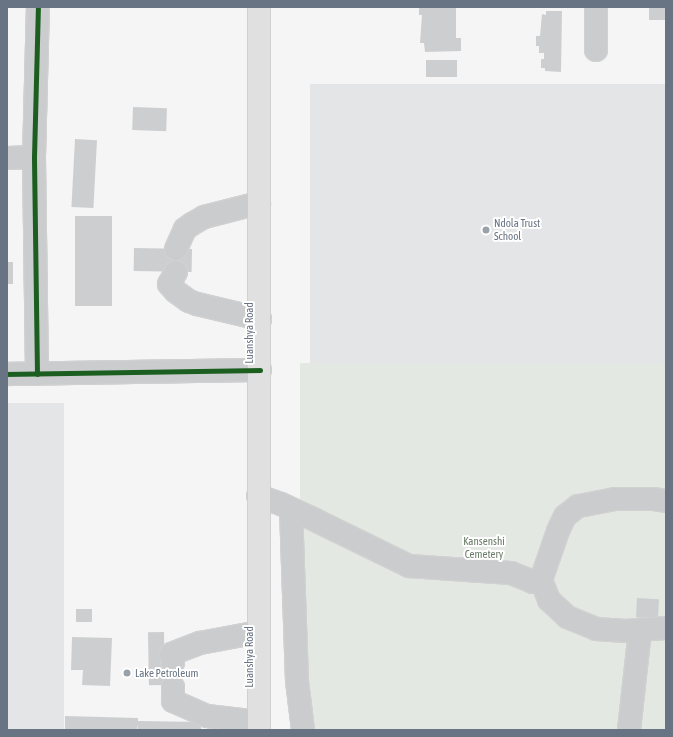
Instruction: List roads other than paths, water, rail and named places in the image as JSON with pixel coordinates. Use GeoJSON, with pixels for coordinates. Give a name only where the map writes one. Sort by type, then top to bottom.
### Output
{"type":"FeatureCollection","features":[{"type":"Feature","properties":{"kind":"highway","name":"Luanshya Road"},"geometry":{"type":"LineString","coordinates":[[259,7],[259,726]]}},
{"type":"Feature","properties":{"kind":"street"},"geometry":{"type":"LineString","coordinates":[[37,374],[34,157],[38,7]]}},
{"type":"Feature","properties":{"kind":"street"},"geometry":{"type":"LineString","coordinates":[[596,7],[596,50]]}},
{"type":"Feature","properties":{"kind":"street"},"geometry":{"type":"LineString","coordinates":[[7,158],[34,157]]}},
{"type":"Feature","properties":{"kind":"street"},"geometry":{"type":"LineString","coordinates":[[176,249],[185,229],[204,217],[259,203]]}},
{"type":"Feature","properties":{"kind":"street"},"geometry":{"type":"LineString","coordinates":[[176,272],[169,284],[175,291],[189,301],[260,319]]}},
{"type":"Feature","properties":{"kind":"street"},"geometry":{"type":"LineString","coordinates":[[7,374],[260,370]]}},
{"type":"Feature","properties":{"kind":"street"},"geometry":{"type":"LineString","coordinates":[[258,496],[291,509],[409,566],[511,572],[533,582],[541,580]]}},
{"type":"Feature","properties":{"kind":"street"},"geometry":{"type":"LineString","coordinates":[[666,502],[654,499],[615,499],[578,506],[565,516],[541,580],[549,600],[567,617],[596,629],[640,630],[666,628]]}},
{"type":"Feature","properties":{"kind":"street"},"geometry":{"type":"LineString","coordinates":[[291,509],[297,681],[303,730]]}},
{"type":"Feature","properties":{"kind":"street"},"geometry":{"type":"LineString","coordinates":[[629,730],[640,630]]}},
{"type":"Feature","properties":{"kind":"street"},"geometry":{"type":"LineString","coordinates":[[173,662],[171,654],[200,643],[259,632]]}},
{"type":"Feature","properties":{"kind":"street"},"geometry":{"type":"LineString","coordinates":[[173,687],[173,701],[207,716],[259,726]]}},
{"type":"Feature","properties":{"kind":"place","name":"Ndola Trust School"},"geometry":{"type":"Point","coordinates":[486,230]}},
{"type":"Feature","properties":{"kind":"place","name":"Lake Petroleum"},"geometry":{"type":"Point","coordinates":[127,673]}},
{"type":"Feature","properties":{"kind":"park label","name":"Kansenshi Cemetery"},"geometry":{"type":"Point","coordinates":[484,548]}}]}
